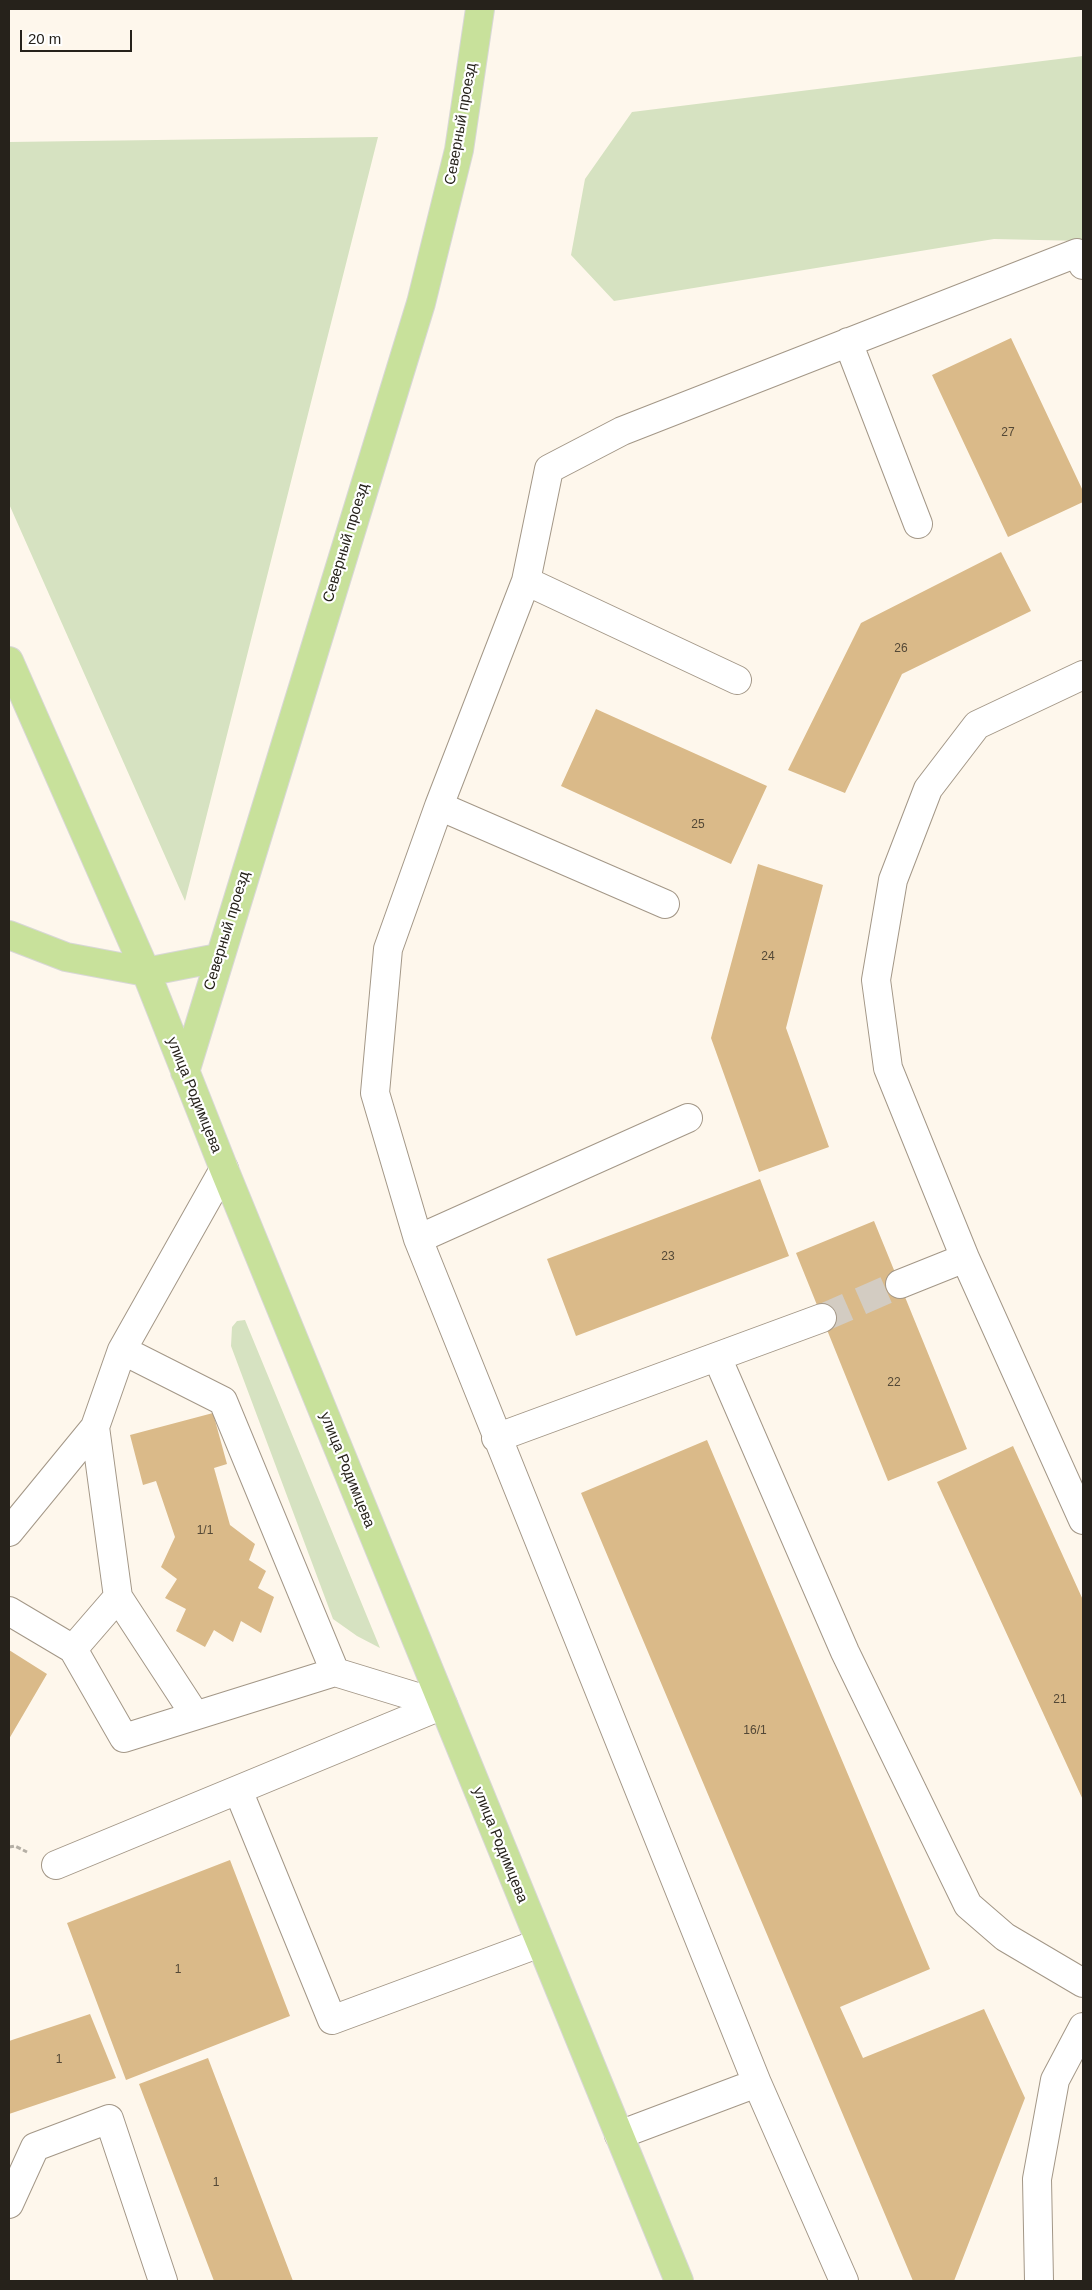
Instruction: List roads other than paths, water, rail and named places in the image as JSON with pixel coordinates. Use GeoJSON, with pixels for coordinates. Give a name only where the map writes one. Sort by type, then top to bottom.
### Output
{"type":"FeatureCollection","features":[{"type":"Feature","properties":{"kind":"main road","name":"Северный проезд"},"geometry":{"type":"LineString","coordinates":[[185,1072],[218,958],[421,303],[459,150],[480,9]]}},
{"type":"Feature","properties":{"kind":"main road","name":"улица Родимцева"},"geometry":{"type":"LineString","coordinates":[[9,661],[146,972],[224,1170],[619,2135],[675,2280]]}},
{"type":"Feature","properties":{"kind":"main road"},"geometry":{"type":"LineString","coordinates":[[9,935],[66,957],[146,972],[218,958]]}},
{"type":"Feature","properties":{"kind":"lane"},"geometry":{"type":"LineString","coordinates":[[844,2281],[757,2083],[496,1438],[418,1240],[375,1093],[388,949],[440,806],[526,581],[549,469],[622,430],[1077,253],[1083,265]]}},
{"type":"Feature","properties":{"kind":"lane"},"geometry":{"type":"LineString","coordinates":[[848,342],[918,524]]}},
{"type":"Feature","properties":{"kind":"lane"},"geometry":{"type":"LineString","coordinates":[[526,581],[737,680]]}},
{"type":"Feature","properties":{"kind":"lane"},"geometry":{"type":"LineString","coordinates":[[1083,675],[977,725],[928,789],[893,880],[876,980],[888,1068],[964,1258],[1083,1520]]}},
{"type":"Feature","properties":{"kind":"lane"},"geometry":{"type":"LineString","coordinates":[[440,806],[665,904]]}},
{"type":"Feature","properties":{"kind":"lane"},"geometry":{"type":"LineString","coordinates":[[418,1240],[688,1118]]}},
{"type":"Feature","properties":{"kind":"lane"},"geometry":{"type":"LineString","coordinates":[[9,1532],[95,1427],[122,1350],[224,1170]]}},
{"type":"Feature","properties":{"kind":"lane"},"geometry":{"type":"LineString","coordinates":[[900,1284],[964,1258]]}},
{"type":"Feature","properties":{"kind":"lane"},"geometry":{"type":"LineString","coordinates":[[496,1438],[822,1318]]}},
{"type":"Feature","properties":{"kind":"lane"},"geometry":{"type":"LineString","coordinates":[[122,1350],[223,1401],[335,1672]]}},
{"type":"Feature","properties":{"kind":"lane"},"geometry":{"type":"LineString","coordinates":[[717,1357],[845,1652],[968,1905],[1005,1938],[1083,1983]]}},
{"type":"Feature","properties":{"kind":"lane"},"geometry":{"type":"LineString","coordinates":[[95,1427],[118,1597],[195,1715]]}},
{"type":"Feature","properties":{"kind":"lane"},"geometry":{"type":"LineString","coordinates":[[73,1648],[118,1597]]}},
{"type":"Feature","properties":{"kind":"lane"},"geometry":{"type":"LineString","coordinates":[[9,1612],[73,1648],[124,1738],[335,1672],[443,1705]]}},
{"type":"Feature","properties":{"kind":"lane"},"geometry":{"type":"LineString","coordinates":[[56,1865],[443,1705]]}},
{"type":"Feature","properties":{"kind":"lane"},"geometry":{"type":"LineString","coordinates":[[238,1790],[332,2020],[540,1943]]}},
{"type":"Feature","properties":{"kind":"lane"},"geometry":{"type":"LineString","coordinates":[[1039,2281],[1037,2179],[1055,2080],[1079,2043]]}},
{"type":"Feature","properties":{"kind":"lane"},"geometry":{"type":"LineString","coordinates":[[619,2135],[757,2083]]}},
{"type":"Feature","properties":{"kind":"lane"},"geometry":{"type":"LineString","coordinates":[[9,2204],[35,2147],[109,2119],[163,2281]]}},
{"type":"Feature","properties":{"kind":"tunnel"},"geometry":{"type":"LineString","coordinates":[[822,1318],[900,1284]]}}]}
